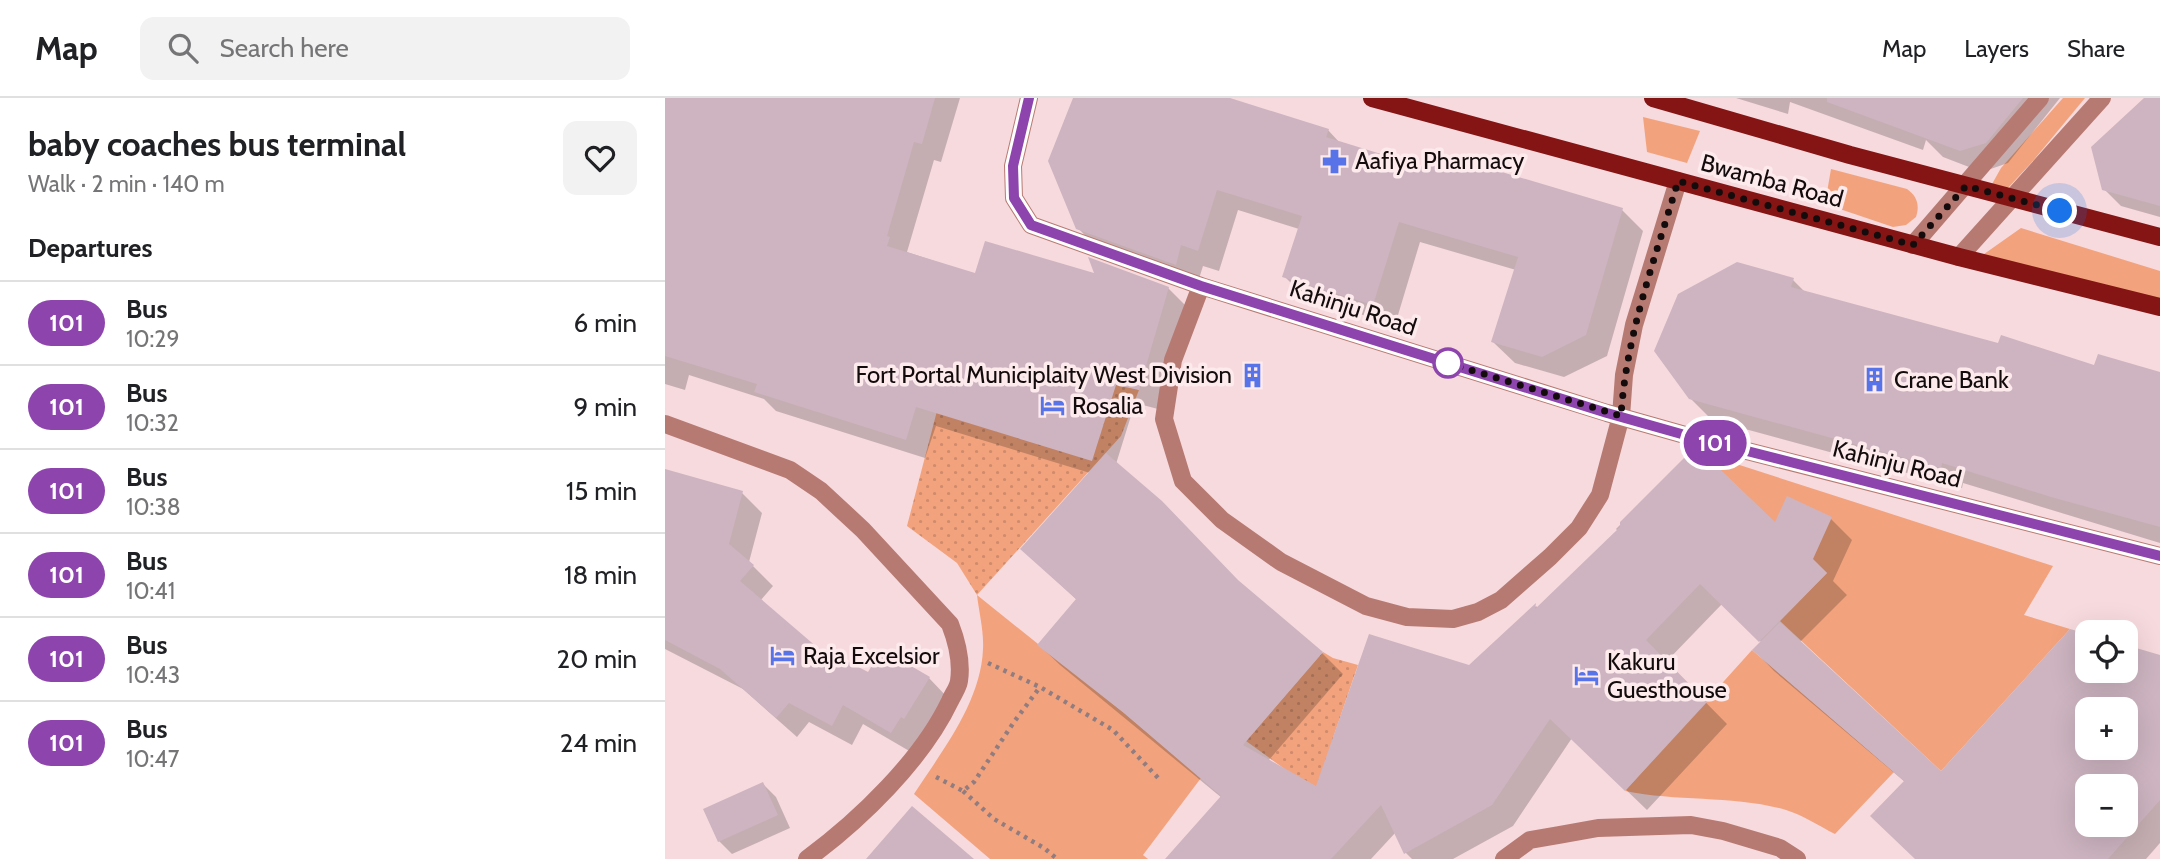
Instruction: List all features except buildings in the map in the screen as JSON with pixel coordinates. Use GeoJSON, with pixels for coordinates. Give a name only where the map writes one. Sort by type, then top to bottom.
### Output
{"type":"FeatureCollection","features":[{"type":"Feature","properties":{"kind":"main road","name":"Bwamba Road"},"geometry":{"type":"LineString","coordinates":[[1371,98],[1913,245],[2160,307]]}},
{"type":"Feature","properties":{"kind":"main road","name":"Bwamba Road"},"geometry":{"type":"LineString","coordinates":[[1653,98],[1966,186],[2160,237]]}},
{"type":"Feature","properties":{"kind":"street","name":"Kahinju Road"},"geometry":{"type":"LineString","coordinates":[[1029,98],[1013,166],[1014,198],[1031,225],[1201,286],[1621,416],[1705,440],[2160,556]]}},
{"type":"Feature","properties":{"kind":"street"},"geometry":{"type":"LineString","coordinates":[[1913,245],[2041,98]]}},
{"type":"Feature","properties":{"kind":"street"},"geometry":{"type":"LineString","coordinates":[[1959,257],[2102,98]]}},
{"type":"Feature","properties":{"kind":"street"},"geometry":{"type":"LineString","coordinates":[[1201,286],[1173,360],[1164,419],[1183,481],[1221,520],[1281,562],[1366,606],[1407,617],[1453,619],[1478,612],[1501,600],[1579,527],[1600,495],[1621,416],[1624,375],[1634,325],[1678,181]]}},
{"type":"Feature","properties":{"kind":"street"},"geometry":{"type":"LineString","coordinates":[[665,424],[790,470],[821,491],[863,530],[950,624],[959,650],[959,685],[943,715],[910,764],[829,843],[807,859]]}},
{"type":"Feature","properties":{"kind":"street"},"geometry":{"type":"LineString","coordinates":[[1504,859],[1530,840],[1598,828],[1691,825],[1723,831],[1780,848],[1797,859]]}},
{"type":"Feature","properties":{"kind":"path"},"geometry":{"type":"LineString","coordinates":[[959,650],[1040,687],[1113,730],[1161,781]]}},
{"type":"Feature","properties":{"kind":"path"},"geometry":{"type":"LineString","coordinates":[[963,791],[974,782],[1040,687]]}},
{"type":"Feature","properties":{"kind":"path"},"geometry":{"type":"LineString","coordinates":[[910,764],[963,791],[995,819],[1044,848],[1057,859]]}},
{"type":"Feature","properties":{"kind":"shaded area"},"geometry":{"type":"Polygon","coordinates":[[[2063,98],[2085,98],[2006,190],[1992,184],[2001,168],[2063,98]]]}},
{"type":"Feature","properties":{"kind":"shaded area"},"geometry":{"type":"Polygon","coordinates":[[[1643,117],[1700,131],[1687,163],[1647,152],[1643,117]]]}},
{"type":"Feature","properties":{"kind":"shaded area"},"geometry":{"type":"Polygon","coordinates":[[[1831,169],[1907,189],[1917,201],[1916,217],[1906,225],[1893,227],[1825,204],[1831,169]]]}},
{"type":"Feature","properties":{"kind":"shaded area"},"geometry":{"type":"Polygon","coordinates":[[[2021,228],[2160,271],[2160,307],[1977,259],[2021,228]]]}},
{"type":"Feature","properties":{"kind":"shaded area"},"geometry":{"type":"Polygon","coordinates":[[[956,338],[1139,390],[1121,436],[977,595],[957,563],[907,526],[956,338]]]}},
{"type":"Feature","properties":{"kind":"shaded area"},"geometry":{"type":"Polygon","coordinates":[[[1724,460],[2053,566],[2024,615],[2070,629],[1941,771],[1780,621],[1827,573],[1717,467],[1724,460]]]}},
{"type":"Feature","properties":{"kind":"shaded area"},"geometry":{"type":"Polygon","coordinates":[[[977,595],[1201,778],[1143,855],[1148,859],[990,859],[914,794],[948,743],[975,688],[983,649],[977,595]]]}},
{"type":"Feature","properties":{"kind":"shaded area"},"geometry":{"type":"Polygon","coordinates":[[[1752,650],[1894,772],[1835,834],[1799,815],[1766,805],[1625,791],[1752,650]]]}},
{"type":"Feature","properties":{"kind":"shaded area"},"geometry":{"type":"Polygon","coordinates":[[[1323,652],[1333,658],[1358,665],[1333,738],[1370,817],[1286,770],[1246,741],[1323,652]]]}},
{"type":"Feature","properties":{"kind":"bus line","name":"101"},"geometry":{"type":"LineString","coordinates":[[1029,98],[1013,166],[1014,198],[1031,225],[1201,286],[1607,413],[2160,556]]}},
{"type":"Feature","properties":{"kind":"place","name":"Aafiya Pharmacy"},"geometry":{"type":"Point","coordinates":[1335,161]}},
{"type":"Feature","properties":{"kind":"place","name":"Fort Portal Municiplaity West Division"},"geometry":{"type":"Point","coordinates":[1252,375]}},
{"type":"Feature","properties":{"kind":"place","name":"Crane Bank"},"geometry":{"type":"Point","coordinates":[1874,380]}},
{"type":"Feature","properties":{"kind":"place","name":"Rosalia"},"geometry":{"type":"Point","coordinates":[1052,406]}},
{"type":"Feature","properties":{"kind":"place","name":"Raja Excelsior"},"geometry":{"type":"Point","coordinates":[783,656]}},
{"type":"Feature","properties":{"kind":"place","name":"Kakuru Guesthouse"},"geometry":{"type":"Point","coordinates":[1587,676]}},
{"type":"Feature","properties":{"kind":"route"},"geometry":{"type":"LineString","coordinates":[[1448,363],[1621,416],[1624,375],[1634,325],[1678,181],[1913,245],[1966,186],[2060,211]]}}]}
